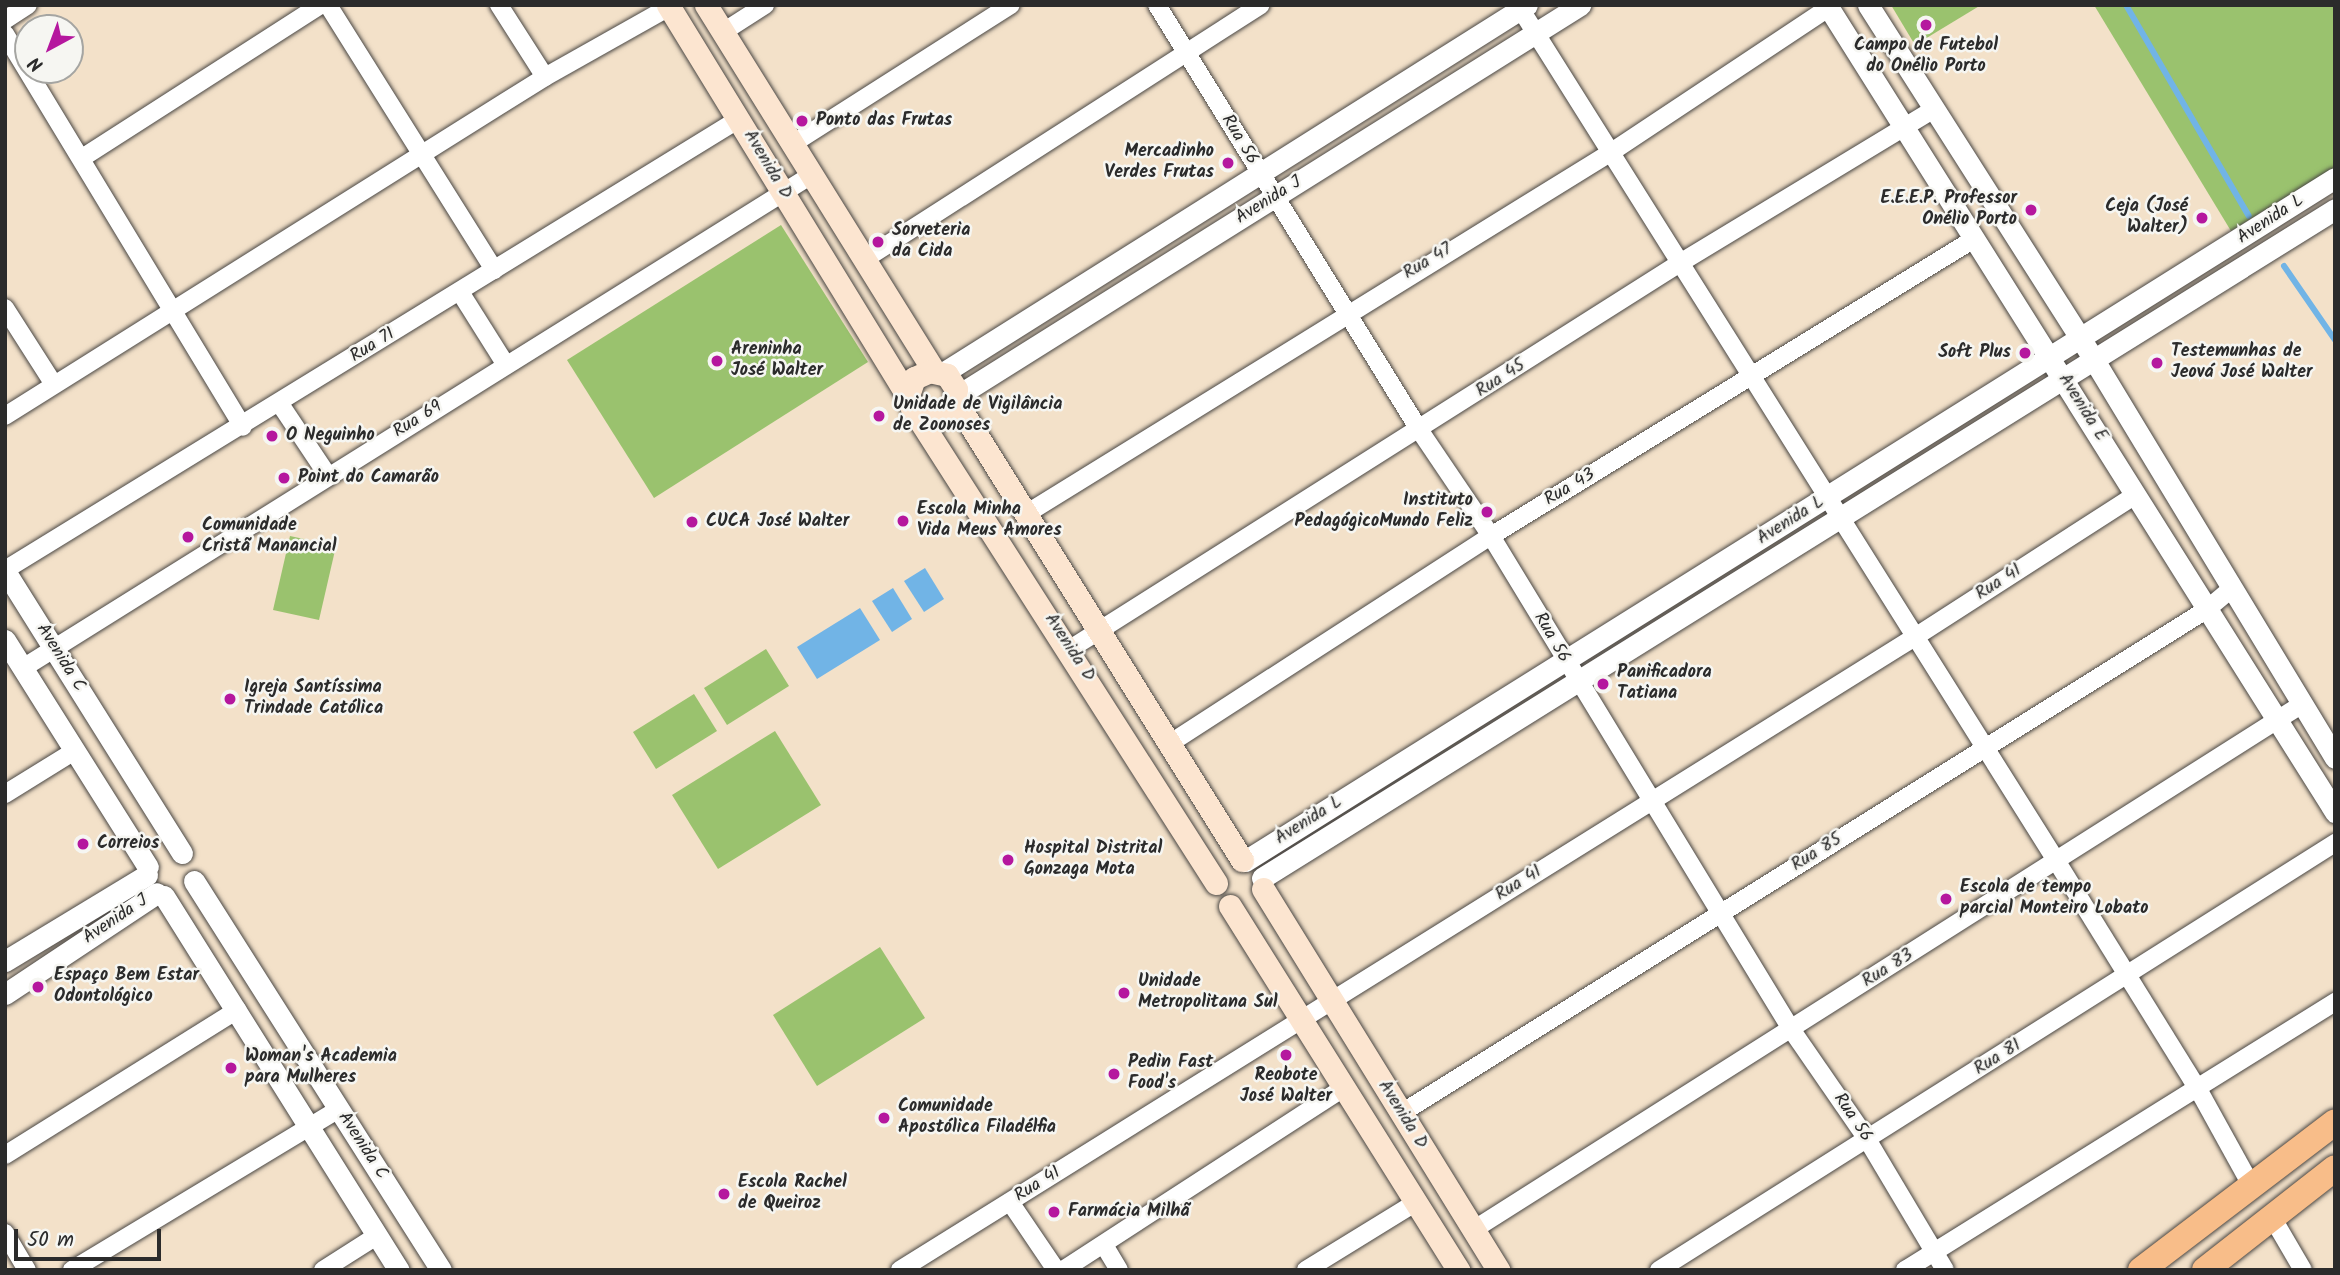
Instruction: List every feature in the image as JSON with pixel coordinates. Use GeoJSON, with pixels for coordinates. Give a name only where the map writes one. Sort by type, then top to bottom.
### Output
{"type":"FeatureCollection","features":[{"type":"Feature","properties":{"kind":"main road","name":"Avenida D"},"geometry":{"type":"LineString","coordinates":[[706,5],[938,372]]}},
{"type":"Feature","properties":{"kind":"main road","name":"Avenida D"},"geometry":{"type":"LineString","coordinates":[[668,6],[914,406],[1216,883]]}},
{"type":"Feature","properties":{"kind":"main road"},"geometry":{"type":"LineString","coordinates":[[938,372],[953,381],[956,399],[940,418],[914,406],[914,379],[938,372]]}},
{"type":"Feature","properties":{"kind":"main road","name":"Avenida D"},"geometry":{"type":"LineString","coordinates":[[956,399],[1243,861]]}},
{"type":"Feature","properties":{"kind":"main road"},"geometry":{"type":"LineString","coordinates":[[1243,861],[1262,883],[1253,904],[1230,906],[1217,894],[1216,883],[1226,864],[1243,861]]}},
{"type":"Feature","properties":{"kind":"main road","name":"Avenida D"},"geometry":{"type":"LineString","coordinates":[[1262,883],[1400,1114],[1498,1270]]}},
{"type":"Feature","properties":{"kind":"main road","name":"Avenida D"},"geometry":{"type":"LineString","coordinates":[[1230,906],[1458,1270]]}},
{"type":"Feature","properties":{"kind":"main road"},"geometry":{"type":"LineString","coordinates":[[2141,1270],[2335,1122]]}},
{"type":"Feature","properties":{"kind":"main road"},"geometry":{"type":"LineString","coordinates":[[2205,1270],[2335,1168]]}},
{"type":"Feature","properties":{"kind":"street"},"geometry":{"type":"LineString","coordinates":[[5,20],[28,5]]}},
{"type":"Feature","properties":{"kind":"street"},"geometry":{"type":"LineString","coordinates":[[82,158],[320,5]]}},
{"type":"Feature","properties":{"kind":"street"},"geometry":{"type":"LineString","coordinates":[[328,5],[494,270]]}},
{"type":"Feature","properties":{"kind":"street"},"geometry":{"type":"LineString","coordinates":[[499,5],[544,77]]}},
{"type":"Feature","properties":{"kind":"street"},"geometry":{"type":"LineString","coordinates":[[723,32],[765,5]]}},
{"type":"Feature","properties":{"kind":"street"},"geometry":{"type":"LineString","coordinates":[[794,144],[1011,5]]}},
{"type":"Feature","properties":{"kind":"street","name":"Rua 56"},"geometry":{"type":"LineString","coordinates":[[1157,5],[1261,177],[1349,310],[1420,431],[1491,536],[1564,661],[1791,1029],[1867,1139],[1945,1270]]}},
{"type":"Feature","properties":{"kind":"street"},"geometry":{"type":"LineString","coordinates":[[865,259],[1261,5]]}},
{"type":"Feature","properties":{"kind":"street","name":"Avenida J"},"geometry":{"type":"LineString","coordinates":[[956,399],[1580,5]]}},
{"type":"Feature","properties":{"kind":"street","name":"Avenida E"},"geometry":{"type":"LineString","coordinates":[[1868,5],[2094,360],[2335,758]]}},
{"type":"Feature","properties":{"kind":"street"},"geometry":{"type":"LineString","coordinates":[[5,416],[170,310],[422,158],[544,77],[668,6]]}},
{"type":"Feature","properties":{"kind":"street"},"geometry":{"type":"LineString","coordinates":[[1522,7],[1534,33],[1613,151],[1680,263],[2057,862],[2197,1089],[2251,1185]]}},
{"type":"Feature","properties":{"kind":"street","name":"Avenida J"},"geometry":{"type":"LineString","coordinates":[[938,372],[1261,177],[1522,7]]}},
{"type":"Feature","properties":{"kind":"street","name":"Avenida E"},"geometry":{"type":"LineString","coordinates":[[1827,7],[2335,812]]}},
{"type":"Feature","properties":{"kind":"street","name":"Rua 47"},"geometry":{"type":"LineString","coordinates":[[1026,514],[1349,310],[1613,151],[1827,7]]}},
{"type":"Feature","properties":{"kind":"street"},"geometry":{"type":"LineString","coordinates":[[5,34],[243,427]]}},
{"type":"Feature","properties":{"kind":"street","name":"Rua 45"},"geometry":{"type":"LineString","coordinates":[[1070,649],[1420,431],[1680,263],[1933,110]]}},
{"type":"Feature","properties":{"kind":"street","name":"Rua 71"},"geometry":{"type":"LineString","coordinates":[[5,570],[281,404],[739,119]]}},
{"type":"Feature","properties":{"kind":"street","name":"Rua 69"},"geometry":{"type":"LineString","coordinates":[[23,668],[813,174]]}},
{"type":"Feature","properties":{"kind":"street","name":"Avenida L"},"geometry":{"type":"LineString","coordinates":[[1243,861],[2081,341],[2335,178]]}},
{"type":"Feature","properties":{"kind":"street","name":"Avenida L"},"geometry":{"type":"LineString","coordinates":[[1262,883],[1576,680],[2335,209]]}},
{"type":"Feature","properties":{"kind":"street","name":"Rua 43"},"geometry":{"type":"LineString","coordinates":[[1169,744],[1491,536],[1752,378],[1974,239]]}},
{"type":"Feature","properties":{"kind":"street"},"geometry":{"type":"LineString","coordinates":[[460,292],[506,365]]}},
{"type":"Feature","properties":{"kind":"street"},"geometry":{"type":"LineString","coordinates":[[5,308],[53,383]]}},
{"type":"Feature","properties":{"kind":"street"},"geometry":{"type":"LineString","coordinates":[[281,404],[328,476]]}},
{"type":"Feature","properties":{"kind":"street","name":"Rua 41"},"geometry":{"type":"LineString","coordinates":[[901,1270],[1915,637],[2135,495]]}},
{"type":"Feature","properties":{"kind":"street","name":"Avenida C"},"geometry":{"type":"LineString","coordinates":[[5,570],[182,853]]}},
{"type":"Feature","properties":{"kind":"street","name":"Rua 85"},"geometry":{"type":"LineString","coordinates":[[1400,1114],[2206,610],[2231,589]]}},
{"type":"Feature","properties":{"kind":"street","name":"Avenida C"},"geometry":{"type":"LineString","coordinates":[[5,640],[154,883],[311,1126],[399,1270]]}},
{"type":"Feature","properties":{"kind":"street","name":"Rua 83"},"geometry":{"type":"LineString","coordinates":[[1473,1230],[2301,705]]}},
{"type":"Feature","properties":{"kind":"street"},"geometry":{"type":"LineString","coordinates":[[5,794],[73,752]]}},
{"type":"Feature","properties":{"kind":"street","name":"Rua 81"},"geometry":{"type":"LineString","coordinates":[[1659,1270],[2128,977],[2335,843]]}},
{"type":"Feature","properties":{"kind":"street"},"geometry":{"type":"LineString","coordinates":[[160,853],[182,853],[193,865],[194,881],[184,894],[154,883],[160,853]]}},
{"type":"Feature","properties":{"kind":"street","name":"Avenida C"},"geometry":{"type":"LineString","coordinates":[[194,881],[441,1270]]}},
{"type":"Feature","properties":{"kind":"street","name":"Avenida J"},"geometry":{"type":"LineString","coordinates":[[5,961],[154,883]]}},
{"type":"Feature","properties":{"kind":"street","name":"Avenida J"},"geometry":{"type":"LineString","coordinates":[[5,994],[154,883]]}},
{"type":"Feature","properties":{"kind":"street"},"geometry":{"type":"LineString","coordinates":[[1905,1270],[2335,1002]]}},
{"type":"Feature","properties":{"kind":"street"},"geometry":{"type":"LineString","coordinates":[[5,1155],[237,1010]]}},
{"type":"Feature","properties":{"kind":"street"},"geometry":{"type":"LineString","coordinates":[[1063,1270],[1343,1088]]}},
{"type":"Feature","properties":{"kind":"street"},"geometry":{"type":"LineString","coordinates":[[72,1270],[338,1109]]}},
{"type":"Feature","properties":{"kind":"street"},"geometry":{"type":"LineString","coordinates":[[1010,1202],[1056,1270]]}},
{"type":"Feature","properties":{"kind":"street"},"geometry":{"type":"LineString","coordinates":[[1306,1270],[1415,1203]]}},
{"type":"Feature","properties":{"kind":"street"},"geometry":{"type":"LineString","coordinates":[[2272,1217],[2302,1270]]}},
{"type":"Feature","properties":{"kind":"street"},"geometry":{"type":"LineString","coordinates":[[5,1233],[27,1270]]}},
{"type":"Feature","properties":{"kind":"street"},"geometry":{"type":"LineString","coordinates":[[323,1270],[378,1235]]}},
{"type":"Feature","properties":{"kind":"street"},"geometry":{"type":"LineString","coordinates":[[1104,1245],[1119,1270]]}},
{"type":"Feature","properties":{"kind":"green space","name":"Campo de Futebol do Onélio Porto"},"geometry":{"type":"Polygon","coordinates":[[[1891,5],[1981,5],[1915,45],[1891,5]]]}},
{"type":"Feature","properties":{"kind":"green space"},"geometry":{"type":"Polygon","coordinates":[[[2094,5],[2335,5],[2335,167],[2231,231],[2094,5]]]}},
{"type":"Feature","properties":{"kind":"green space","name":"Areninha José Walter"},"geometry":{"type":"Polygon","coordinates":[[[781,225],[868,362],[654,498],[567,360],[781,225]]]}},
{"type":"Feature","properties":{"kind":"green space"},"geometry":{"type":"Polygon","coordinates":[[[290,536],[336,546],[319,620],[273,610],[290,536]]]}},
{"type":"Feature","properties":{"kind":"green space"},"geometry":{"type":"Polygon","coordinates":[[[766,649],[789,686],[727,725],[704,688],[766,649]]]}},
{"type":"Feature","properties":{"kind":"green space"},"geometry":{"type":"Polygon","coordinates":[[[694,694],[717,731],[656,769],[633,732],[694,694]]]}},
{"type":"Feature","properties":{"kind":"green space"},"geometry":{"type":"Polygon","coordinates":[[[775,731],[821,805],[718,869],[672,795],[775,731]]]}},
{"type":"Feature","properties":{"kind":"green space"},"geometry":{"type":"Polygon","coordinates":[[[880,947],[925,1018],[817,1086],[773,1015],[880,947]]]}},
{"type":"Feature","properties":{"kind":"water"},"geometry":{"type":"Polygon","coordinates":[[[925,568],[944,599],[924,612],[904,581],[925,568]]]}},
{"type":"Feature","properties":{"kind":"water"},"geometry":{"type":"Polygon","coordinates":[[[893,588],[912,619],[892,632],[872,601],[893,588]]]}},
{"type":"Feature","properties":{"kind":"water"},"geometry":{"type":"Polygon","coordinates":[[[860,608],[880,640],[817,679],[797,647],[860,608]]]}},
{"type":"Feature","properties":{"kind":"waterway"},"geometry":{"type":"LineString","coordinates":[[2126,5],[2249,216]]}},
{"type":"Feature","properties":{"kind":"waterway"},"geometry":{"type":"LineString","coordinates":[[2284,266],[2335,340]]}},
{"type":"Feature","properties":{"kind":"place","name":"Campo de Futebol do Onélio Porto"},"geometry":{"type":"Point","coordinates":[1926,25]}},
{"type":"Feature","properties":{"kind":"place","name":"Ponto das Frutas"},"geometry":{"type":"Point","coordinates":[802,121]}},
{"type":"Feature","properties":{"kind":"place","name":"Mercadinho Verdes Frutas"},"geometry":{"type":"Point","coordinates":[1228,163]}},
{"type":"Feature","properties":{"kind":"place","name":"E.E.E.P. Professor Onélio Porto"},"geometry":{"type":"Point","coordinates":[2031,210]}},
{"type":"Feature","properties":{"kind":"place","name":"Ceja (José Walter)"},"geometry":{"type":"Point","coordinates":[2202,218]}},
{"type":"Feature","properties":{"kind":"place","name":"Sorveteria da Cida"},"geometry":{"type":"Point","coordinates":[878,242]}},
{"type":"Feature","properties":{"kind":"place","name":"Soft Plus"},"geometry":{"type":"Point","coordinates":[2025,353]}},
{"type":"Feature","properties":{"kind":"place","name":"Areninha José Walter"},"geometry":{"type":"Point","coordinates":[717,361]}},
{"type":"Feature","properties":{"kind":"place","name":"Testemunhas de Jeová José Walter"},"geometry":{"type":"Point","coordinates":[2157,363]}},
{"type":"Feature","properties":{"kind":"place","name":"Unidade de Vigilância de Zoonoses"},"geometry":{"type":"Point","coordinates":[879,416]}},
{"type":"Feature","properties":{"kind":"place","name":"O Neguinho"},"geometry":{"type":"Point","coordinates":[272,436]}},
{"type":"Feature","properties":{"kind":"place","name":"Point do Camarão"},"geometry":{"type":"Point","coordinates":[284,478]}},
{"type":"Feature","properties":{"kind":"place","name":"Instituto PedagógicoMundo Feliz"},"geometry":{"type":"Point","coordinates":[1487,512]}},
{"type":"Feature","properties":{"kind":"place","name":"Escola Minha Vida Meus Amores"},"geometry":{"type":"Point","coordinates":[903,521]}},
{"type":"Feature","properties":{"kind":"place","name":"CUCA José Walter"},"geometry":{"type":"Point","coordinates":[692,522]}},
{"type":"Feature","properties":{"kind":"place","name":"Comunidade Cristã Manancial"},"geometry":{"type":"Point","coordinates":[188,537]}},
{"type":"Feature","properties":{"kind":"place","name":"Panificadora Tatiana"},"geometry":{"type":"Point","coordinates":[1603,684]}},
{"type":"Feature","properties":{"kind":"place","name":"Igreja Santíssima Trindade Católica"},"geometry":{"type":"Point","coordinates":[230,699]}},
{"type":"Feature","properties":{"kind":"place","name":"Correios"},"geometry":{"type":"Point","coordinates":[83,844]}},
{"type":"Feature","properties":{"kind":"place","name":"Hospital Distrital Gonzaga Mota"},"geometry":{"type":"Point","coordinates":[1008,860]}},
{"type":"Feature","properties":{"kind":"place","name":"Escola de tempo parcial Monteiro Lobato"},"geometry":{"type":"Point","coordinates":[1946,899]}},
{"type":"Feature","properties":{"kind":"place","name":"Espaço Bem Estar Odontológico"},"geometry":{"type":"Point","coordinates":[38,987]}},
{"type":"Feature","properties":{"kind":"place","name":"Unidade Metropolitana Sul"},"geometry":{"type":"Point","coordinates":[1124,993]}},
{"type":"Feature","properties":{"kind":"place","name":"Reobote José Walter"},"geometry":{"type":"Point","coordinates":[1286,1055]}},
{"type":"Feature","properties":{"kind":"place","name":"Woman's Academia para Mulheres"},"geometry":{"type":"Point","coordinates":[231,1068]}},
{"type":"Feature","properties":{"kind":"place","name":"Pedin Fast Food's"},"geometry":{"type":"Point","coordinates":[1114,1074]}},
{"type":"Feature","properties":{"kind":"place","name":"Comunidade Apostólica Filadélfia"},"geometry":{"type":"Point","coordinates":[884,1118]}},
{"type":"Feature","properties":{"kind":"place","name":"Escola Rachel de Queiroz"},"geometry":{"type":"Point","coordinates":[724,1194]}},
{"type":"Feature","properties":{"kind":"place","name":"Farmácia Milhã"},"geometry":{"type":"Point","coordinates":[1054,1212]}}]}
